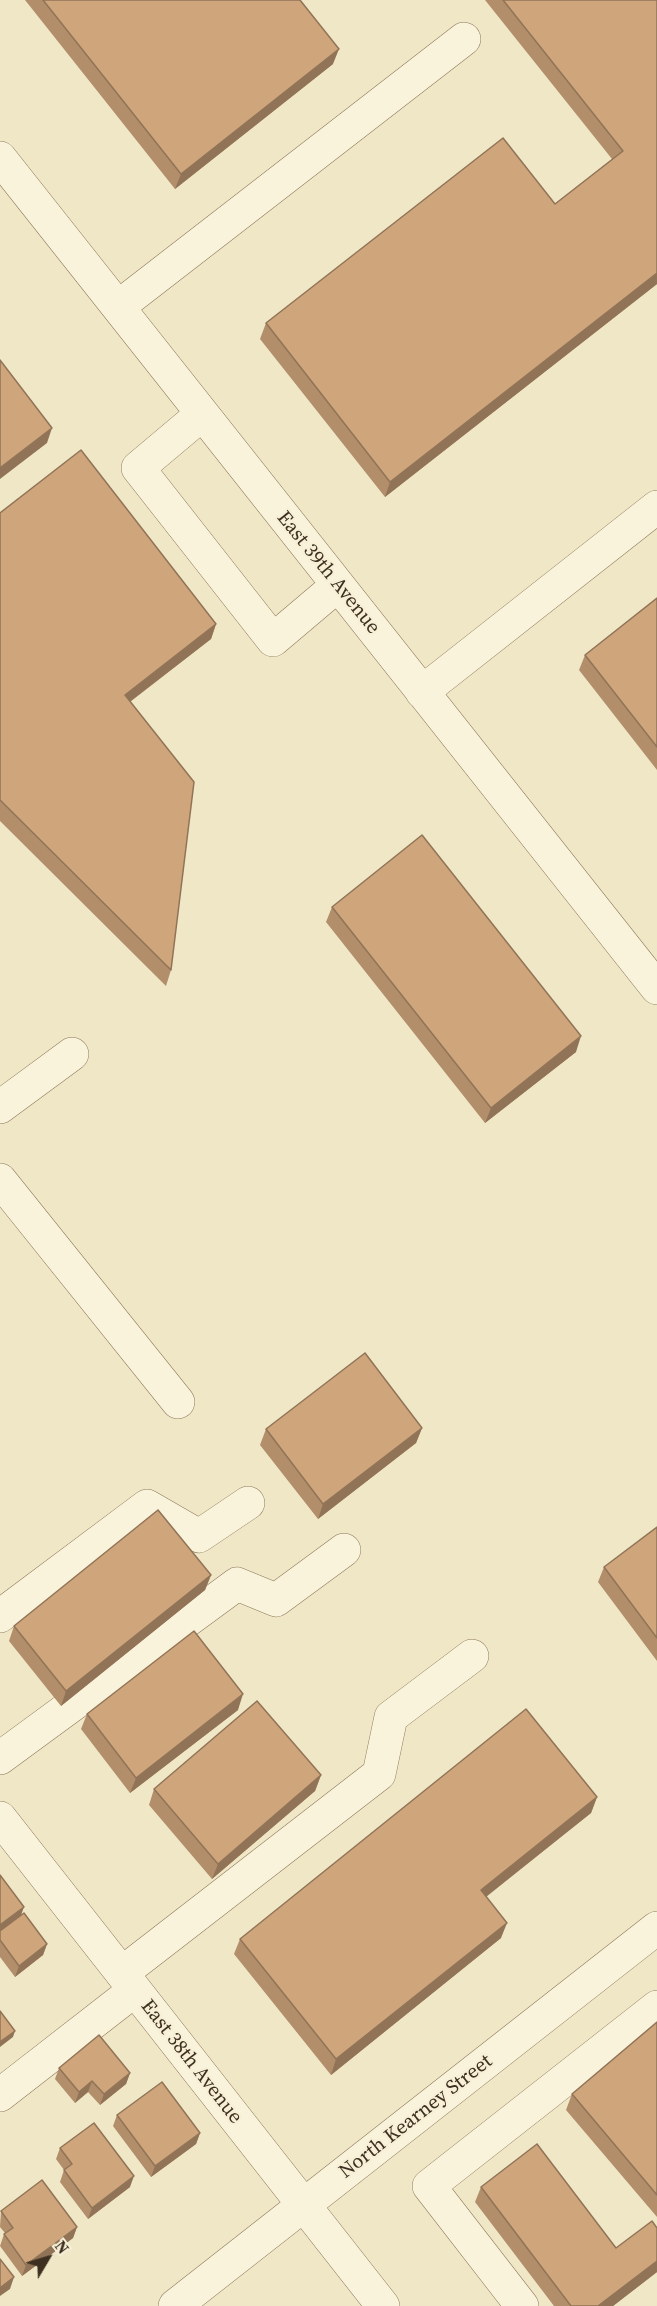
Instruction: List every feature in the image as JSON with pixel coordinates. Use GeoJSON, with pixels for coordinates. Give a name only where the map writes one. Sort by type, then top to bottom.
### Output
{"type":"FeatureCollection","features":[{"type":"Feature","properties":{"kind":"street"},"geometry":{"type":"LineString","coordinates":[[118,307],[464,39]]}},
{"type":"Feature","properties":{"kind":"street","name":"East 39th Avenue"},"geometry":{"type":"LineString","coordinates":[[0,158],[201,415],[657,988]]}},
{"type":"Feature","properties":{"kind":"street"},"geometry":{"type":"LineString","coordinates":[[201,415],[138,468],[273,640],[338,585]]}},
{"type":"Feature","properties":{"kind":"street"},"geometry":{"type":"LineString","coordinates":[[422,692],[657,507]]}},
{"type":"Feature","properties":{"kind":"street"},"geometry":{"type":"LineString","coordinates":[[0,1107],[72,1054]]}},
{"type":"Feature","properties":{"kind":"street"},"geometry":{"type":"LineString","coordinates":[[0,1180],[178,1402]]}},
{"type":"Feature","properties":{"kind":"street"},"geometry":{"type":"LineString","coordinates":[[0,1616],[147,1506],[199,1536],[248,1503]]}},
{"type":"Feature","properties":{"kind":"street"},"geometry":{"type":"LineString","coordinates":[[0,1758],[237,1584],[276,1600],[344,1550]]}},
{"type":"Feature","properties":{"kind":"street"},"geometry":{"type":"LineString","coordinates":[[0,2095],[129,1982],[379,1774],[391,1717],[472,1656]]}},
{"type":"Feature","properties":{"kind":"street","name":"East 38th Avenue"},"geometry":{"type":"LineString","coordinates":[[0,1818],[302,2206],[383,2306]]}},
{"type":"Feature","properties":{"kind":"street","name":"North Kearney Street"},"geometry":{"type":"LineString","coordinates":[[175,2306],[657,1928]]}},
{"type":"Feature","properties":{"kind":"street"},"geometry":{"type":"LineString","coordinates":[[522,2306],[429,2186],[657,2007]]}},
{"type":"Feature","properties":{"kind":"building"},"geometry":{"type":"Polygon","coordinates":[[[43,0],[300,0],[339,49],[181,174],[43,0]]]}},
{"type":"Feature","properties":{"kind":"building"},"geometry":{"type":"Polygon","coordinates":[[[503,0],[657,0],[657,273],[390,482],[266,323],[503,138],[555,204],[623,151],[503,0]]]}},
{"type":"Feature","properties":{"kind":"building"},"geometry":{"type":"Polygon","coordinates":[[[0,360],[52,428],[0,468],[0,360]]]}},
{"type":"Feature","properties":{"kind":"building"},"geometry":{"type":"Polygon","coordinates":[[[81,450],[216,624],[125,695],[194,782],[171,970],[0,800],[0,513],[81,450]]]}},
{"type":"Feature","properties":{"kind":"building"},"geometry":{"type":"Polygon","coordinates":[[[657,598],[657,747],[585,655],[657,598]]]}},
{"type":"Feature","properties":{"kind":"building"},"geometry":{"type":"Polygon","coordinates":[[[422,835],[581,1036],[491,1108],[332,907],[422,835]]]}},
{"type":"Feature","properties":{"kind":"building"},"geometry":{"type":"Polygon","coordinates":[[[365,1353],[422,1428],[323,1504],[266,1429],[365,1353]]]}},
{"type":"Feature","properties":{"kind":"building"},"geometry":{"type":"Polygon","coordinates":[[[158,1510],[211,1575],[66,1691],[14,1626],[158,1510]]]}},
{"type":"Feature","properties":{"kind":"building"},"geometry":{"type":"Polygon","coordinates":[[[657,1527],[657,1638],[604,1567],[657,1527]]]}},
{"type":"Feature","properties":{"kind":"building"},"geometry":{"type":"Polygon","coordinates":[[[194,1631],[243,1694],[136,1778],[87,1714],[194,1631]]]}},
{"type":"Feature","properties":{"kind":"building"},"geometry":{"type":"Polygon","coordinates":[[[257,1701],[321,1775],[218,1864],[154,1789],[257,1701]]]}},
{"type":"Feature","properties":{"kind":"building"},"geometry":{"type":"Polygon","coordinates":[[[526,1709],[597,1797],[481,1890],[507,1923],[336,2059],[240,1939],[526,1709]]]}},
{"type":"Feature","properties":{"kind":"building"},"geometry":{"type":"Polygon","coordinates":[[[0,1875],[24,1907],[0,1925],[0,1875]]]}},
{"type":"Feature","properties":{"kind":"building"},"geometry":{"type":"Polygon","coordinates":[[[24,1913],[47,1944],[19,1966],[0,1940],[0,1931],[24,1913]]]}},
{"type":"Feature","properties":{"kind":"building"},"geometry":{"type":"Polygon","coordinates":[[[0,2011],[15,2031],[0,2042],[0,2011]]]}},
{"type":"Feature","properties":{"kind":"building"},"geometry":{"type":"Polygon","coordinates":[[[657,2022],[657,2195],[572,2094],[657,2022]]]}},
{"type":"Feature","properties":{"kind":"building"},"geometry":{"type":"Polygon","coordinates":[[[99,2035],[130,2073],[104,2094],[92,2081],[79,2092],[59,2068],[99,2035]]]}},
{"type":"Feature","properties":{"kind":"building"},"geometry":{"type":"Polygon","coordinates":[[[162,2082],[200,2133],[155,2166],[117,2115],[162,2082]]]}},
{"type":"Feature","properties":{"kind":"building"},"geometry":{"type":"Polygon","coordinates":[[[94,2123],[134,2176],[92,2208],[64,2170],[72,2164],[60,2148],[94,2123]]]}},
{"type":"Feature","properties":{"kind":"building"},"geometry":{"type":"Polygon","coordinates":[[[537,2144],[616,2248],[652,2221],[657,2228],[657,2261],[598,2306],[571,2306],[481,2187],[537,2144]]]}},
{"type":"Feature","properties":{"kind":"building"},"geometry":{"type":"Polygon","coordinates":[[[42,2180],[77,2227],[26,2265],[4,2234],[13,2228],[1,2211],[42,2180]]]}},
{"type":"Feature","properties":{"kind":"building"},"geometry":{"type":"Polygon","coordinates":[[[0,2259],[14,2277],[0,2288],[0,2259]]]}}]}
